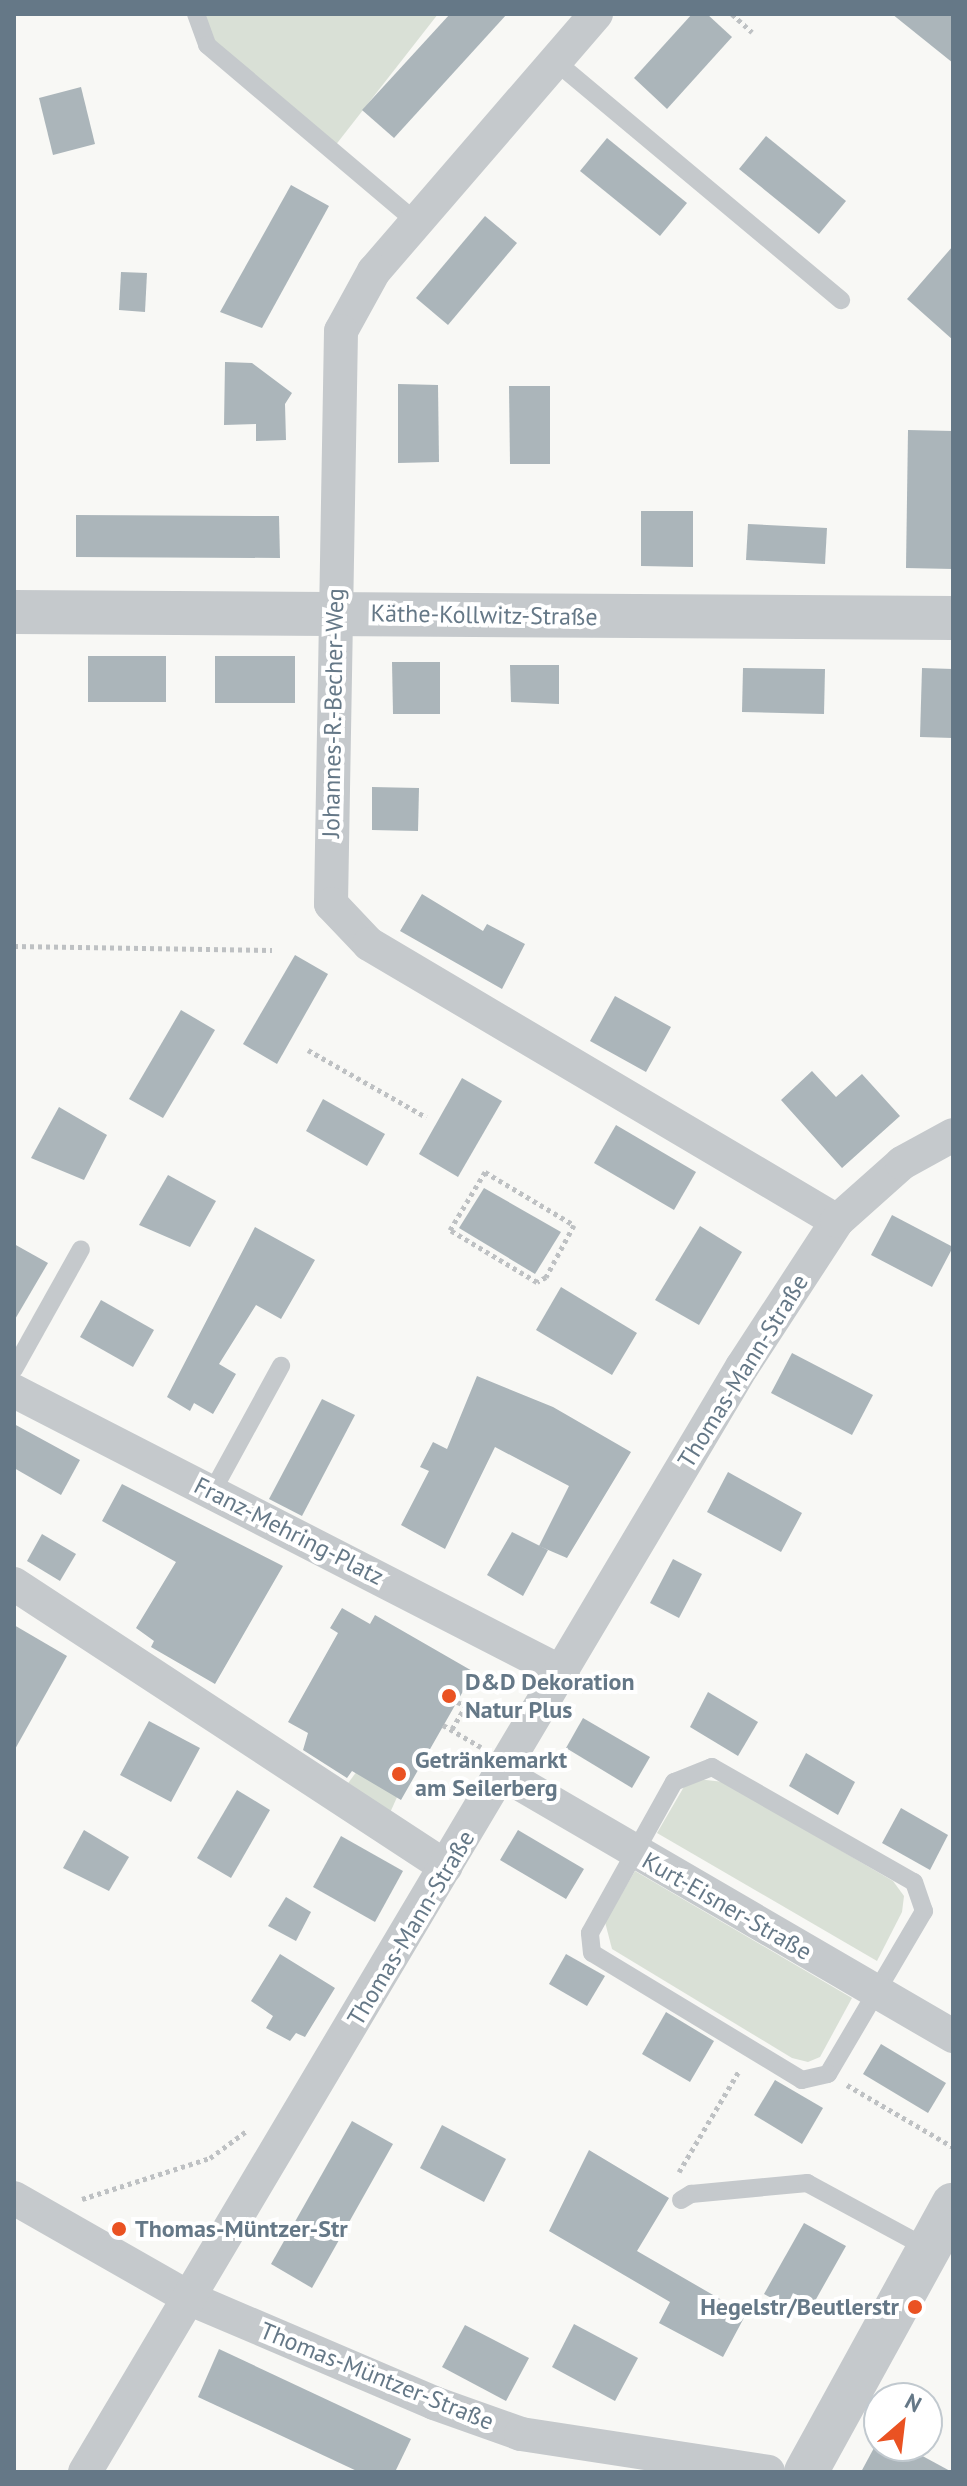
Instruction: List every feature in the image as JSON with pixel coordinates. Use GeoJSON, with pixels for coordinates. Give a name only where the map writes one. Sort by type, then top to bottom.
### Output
{"type":"FeatureCollection","features":[{"type":"Feature","properties":{"kind":"street","name":"Johannes-R.-Becher-Weg"},"geometry":{"type":"LineString","coordinates":[[596,14],[415,221],[361,290],[341,331],[331,904],[369,944],[837,1221]]}},
{"type":"Feature","properties":{"kind":"street","name":"Käthe-Kollwitz-Straße"},"geometry":{"type":"LineString","coordinates":[[14,612],[953,618]]}},
{"type":"Feature","properties":{"kind":"street","name":"Thomas-Mann-Straße"},"geometry":{"type":"LineString","coordinates":[[85,2472],[193,2300],[742,1367],[837,1221],[902,1163],[953,1135]]}},
{"type":"Feature","properties":{"kind":"street","name":"Franz-Mehring-Platz"},"geometry":{"type":"LineString","coordinates":[[14,1391],[563,1673]]}},
{"type":"Feature","properties":{"kind":"street"},"geometry":{"type":"LineString","coordinates":[[14,1584],[446,1867]]}},
{"type":"Feature","properties":{"kind":"street","name":"Kurt-Eisner-Straße"},"geometry":{"type":"LineString","coordinates":[[503,1774],[953,2036]]}},
{"type":"Feature","properties":{"kind":"street","name":"Thomas-Müntzer-Straße"},"geometry":{"type":"LineString","coordinates":[[26,2205],[193,2300],[521,2434],[768,2472]]}},
{"type":"Feature","properties":{"kind":"street"},"geometry":{"type":"LineString","coordinates":[[806,2472],[953,2205]]}},
{"type":"Feature","properties":{"kind":"lane"},"geometry":{"type":"LineString","coordinates":[[196,14],[207,45],[415,221]]}},
{"type":"Feature","properties":{"kind":"lane"},"geometry":{"type":"LineString","coordinates":[[555,61],[841,300]]}},
{"type":"Feature","properties":{"kind":"lane"},"geometry":{"type":"LineString","coordinates":[[14,1369],[81,1249]]}},
{"type":"Feature","properties":{"kind":"lane"},"geometry":{"type":"LineString","coordinates":[[212,1492],[281,1366]]}},
{"type":"Feature","properties":{"kind":"lane"},"geometry":{"type":"LineString","coordinates":[[712,1767],[914,1882],[924,1911],[876,1992],[828,2074],[802,2080],[592,1953],[590,1933],[637,1854],[674,1782],[712,1767]]}},
{"type":"Feature","properties":{"kind":"lane"},"geometry":{"type":"LineString","coordinates":[[681,2200],[794,2181],[929,2249]]}},
{"type":"Feature","properties":{"kind":"path"},"geometry":{"type":"LineString","coordinates":[[732,14],[752,32]]}},
{"type":"Feature","properties":{"kind":"path"},"geometry":{"type":"LineString","coordinates":[[14,946],[272,950]]}},
{"type":"Feature","properties":{"kind":"path"},"geometry":{"type":"LineString","coordinates":[[308,1050],[426,1117]]}},
{"type":"Feature","properties":{"kind":"path"},"geometry":{"type":"LineString","coordinates":[[485,1172],[574,1225],[546,1277],[537,1282],[450,1230],[485,1172]]}},
{"type":"Feature","properties":{"kind":"path"},"geometry":{"type":"LineString","coordinates":[[452,1729],[466,1706]]}},
{"type":"Feature","properties":{"kind":"path"},"geometry":{"type":"LineString","coordinates":[[681,2200],[672,2184],[752,2050]]}},
{"type":"Feature","properties":{"kind":"path"},"geometry":{"type":"LineString","coordinates":[[828,2074],[953,2147]]}},
{"type":"Feature","properties":{"kind":"path"},"geometry":{"type":"LineString","coordinates":[[26,2205],[210,2158],[255,2125]]}},
{"type":"Feature","properties":{"kind":"shaded area"},"geometry":{"type":"Polygon","coordinates":[[[196,14],[438,14],[331,151],[207,45],[196,14]]]}},
{"type":"Feature","properties":{"kind":"shaded area"},"geometry":{"type":"Polygon","coordinates":[[[357,1771],[398,1795],[389,1815],[346,1786],[357,1771]]]}},
{"type":"Feature","properties":{"kind":"shaded area"},"geometry":{"type":"Polygon","coordinates":[[[697,1779],[724,1782],[893,1881],[904,1896],[902,1912],[877,1961],[657,1833],[685,1785],[697,1779]]]}},
{"type":"Feature","properties":{"kind":"shaded area"},"geometry":{"type":"Polygon","coordinates":[[[635,1871],[852,1998],[820,2057],[808,2062],[792,2058],[612,1949],[605,1922],[635,1871]]]}},
{"type":"Feature","properties":{"kind":"building"},"geometry":{"type":"Polygon","coordinates":[[[450,14],[507,14],[394,138],[362,110],[450,14]]]}},
{"type":"Feature","properties":{"kind":"building"},"geometry":{"type":"Polygon","coordinates":[[[692,14],[707,14],[732,37],[667,109],[634,78],[692,14]]]}},
{"type":"Feature","properties":{"kind":"building"},"geometry":{"type":"Polygon","coordinates":[[[892,14],[953,14],[953,63],[892,14]]]}},
{"type":"Feature","properties":{"kind":"building"},"geometry":{"type":"Polygon","coordinates":[[[81,87],[95,144],[53,155],[39,98],[81,87]]]}},
{"type":"Feature","properties":{"kind":"building"},"geometry":{"type":"Polygon","coordinates":[[[766,136],[846,201],[819,234],[739,169],[766,136]]]}},
{"type":"Feature","properties":{"kind":"building"},"geometry":{"type":"Polygon","coordinates":[[[607,138],[687,203],[660,236],[580,171],[607,138]]]}},
{"type":"Feature","properties":{"kind":"building"},"geometry":{"type":"Polygon","coordinates":[[[291,185],[329,206],[262,328],[220,312],[291,185]]]}},
{"type":"Feature","properties":{"kind":"building"},"geometry":{"type":"Polygon","coordinates":[[[485,216],[517,243],[448,325],[416,298],[485,216]]]}},
{"type":"Feature","properties":{"kind":"building"},"geometry":{"type":"Polygon","coordinates":[[[953,246],[953,340],[907,299],[953,246]]]}},
{"type":"Feature","properties":{"kind":"building"},"geometry":{"type":"Polygon","coordinates":[[[121,272],[147,273],[145,312],[119,310],[121,272]]]}},
{"type":"Feature","properties":{"kind":"building"},"geometry":{"type":"Polygon","coordinates":[[[225,362],[252,363],[292,393],[285,404],[286,440],[256,441],[256,424],[224,425],[225,362]]]}},
{"type":"Feature","properties":{"kind":"building"},"geometry":{"type":"Polygon","coordinates":[[[398,384],[438,385],[439,462],[398,463],[398,384]]]}},
{"type":"Feature","properties":{"kind":"building"},"geometry":{"type":"Polygon","coordinates":[[[509,386],[550,386],[550,464],[510,464],[509,386]]]}},
{"type":"Feature","properties":{"kind":"building"},"geometry":{"type":"Polygon","coordinates":[[[908,430],[953,431],[953,569],[906,568],[908,430]]]}},
{"type":"Feature","properties":{"kind":"building"},"geometry":{"type":"Polygon","coordinates":[[[641,511],[693,511],[693,567],[641,566],[641,511]]]}},
{"type":"Feature","properties":{"kind":"building"},"geometry":{"type":"Polygon","coordinates":[[[76,515],[279,516],[280,558],[76,557],[76,515]]]}},
{"type":"Feature","properties":{"kind":"building"},"geometry":{"type":"Polygon","coordinates":[[[748,524],[827,528],[825,564],[746,560],[748,524]]]}},
{"type":"Feature","properties":{"kind":"building"},"geometry":{"type":"Polygon","coordinates":[[[88,656],[166,656],[166,702],[88,702],[88,656]]]}},
{"type":"Feature","properties":{"kind":"building"},"geometry":{"type":"Polygon","coordinates":[[[215,656],[295,656],[295,703],[215,703],[215,656]]]}},
{"type":"Feature","properties":{"kind":"building"},"geometry":{"type":"Polygon","coordinates":[[[392,662],[440,662],[440,714],[393,714],[392,662]]]}},
{"type":"Feature","properties":{"kind":"building"},"geometry":{"type":"Polygon","coordinates":[[[510,665],[559,665],[559,704],[511,702],[510,665]]]}},
{"type":"Feature","properties":{"kind":"building"},"geometry":{"type":"Polygon","coordinates":[[[743,668],[825,669],[824,714],[742,712],[743,668]]]}},
{"type":"Feature","properties":{"kind":"building"},"geometry":{"type":"Polygon","coordinates":[[[922,668],[953,669],[953,738],[920,737],[922,668]]]}},
{"type":"Feature","properties":{"kind":"building"},"geometry":{"type":"Polygon","coordinates":[[[372,787],[419,788],[418,831],[372,830],[372,787]]]}},
{"type":"Feature","properties":{"kind":"building"},"geometry":{"type":"Polygon","coordinates":[[[422,894],[483,931],[487,924],[525,944],[502,989],[400,931],[422,894]]]}},
{"type":"Feature","properties":{"kind":"building"},"geometry":{"type":"Polygon","coordinates":[[[295,955],[328,974],[277,1064],[243,1044],[295,955]]]}},
{"type":"Feature","properties":{"kind":"building"},"geometry":{"type":"Polygon","coordinates":[[[615,996],[671,1027],[646,1072],[590,1041],[615,996]]]}},
{"type":"Feature","properties":{"kind":"building"},"geometry":{"type":"Polygon","coordinates":[[[181,1010],[215,1030],[163,1118],[129,1099],[181,1010]]]}},
{"type":"Feature","properties":{"kind":"building"},"geometry":{"type":"Polygon","coordinates":[[[812,1071],[836,1097],[862,1074],[900,1116],[842,1168],[781,1100],[812,1071]]]}},
{"type":"Feature","properties":{"kind":"building"},"geometry":{"type":"Polygon","coordinates":[[[462,1078],[502,1101],[458,1177],[419,1154],[462,1078]]]}},
{"type":"Feature","properties":{"kind":"building"},"geometry":{"type":"Polygon","coordinates":[[[323,1099],[385,1134],[367,1166],[306,1131],[323,1099]]]}},
{"type":"Feature","properties":{"kind":"building"},"geometry":{"type":"Polygon","coordinates":[[[59,1107],[107,1135],[84,1180],[31,1158],[59,1107]]]}},
{"type":"Feature","properties":{"kind":"building"},"geometry":{"type":"Polygon","coordinates":[[[616,1125],[696,1172],[674,1210],[594,1163],[616,1125]]]}},
{"type":"Feature","properties":{"kind":"building"},"geometry":{"type":"Polygon","coordinates":[[[168,1175],[216,1201],[190,1247],[139,1225],[168,1175]]]}},
{"type":"Feature","properties":{"kind":"building"},"geometry":{"type":"Polygon","coordinates":[[[484,1188],[561,1232],[535,1274],[459,1228],[484,1188]]]}},
{"type":"Feature","properties":{"kind":"building"},"geometry":{"type":"Polygon","coordinates":[[[892,1215],[953,1247],[932,1287],[871,1255],[892,1215]]]}},
{"type":"Feature","properties":{"kind":"building"},"geometry":{"type":"Polygon","coordinates":[[[700,1226],[742,1252],[699,1325],[655,1300],[700,1226]]]}},
{"type":"Feature","properties":{"kind":"building"},"geometry":{"type":"Polygon","coordinates":[[[255,1227],[315,1260],[281,1319],[256,1305],[219,1364],[236,1374],[213,1414],[194,1403],[190,1411],[167,1397],[255,1227]]]}},
{"type":"Feature","properties":{"kind":"building"},"geometry":{"type":"Polygon","coordinates":[[[14,1244],[48,1263],[14,1321],[14,1244]]]}},
{"type":"Feature","properties":{"kind":"building"},"geometry":{"type":"Polygon","coordinates":[[[561,1287],[637,1333],[612,1375],[536,1330],[561,1287]]]}},
{"type":"Feature","properties":{"kind":"building"},"geometry":{"type":"Polygon","coordinates":[[[101,1300],[154,1330],[133,1367],[80,1337],[101,1300]]]}},
{"type":"Feature","properties":{"kind":"building"},"geometry":{"type":"Polygon","coordinates":[[[792,1353],[873,1395],[852,1435],[771,1393],[792,1353]]]}},
{"type":"Feature","properties":{"kind":"building"},"geometry":{"type":"Polygon","coordinates":[[[477,1376],[553,1407],[631,1452],[567,1558],[539,1546],[569,1486],[495,1447],[445,1549],[401,1525],[429,1471],[420,1467],[433,1442],[447,1449],[477,1376]]]}},
{"type":"Feature","properties":{"kind":"building"},"geometry":{"type":"Polygon","coordinates":[[[322,1399],[355,1415],[302,1516],[269,1499],[322,1399]]]}},
{"type":"Feature","properties":{"kind":"building"},"geometry":{"type":"Polygon","coordinates":[[[14,1424],[80,1460],[61,1495],[14,1468],[14,1424]]]}},
{"type":"Feature","properties":{"kind":"building"},"geometry":{"type":"Polygon","coordinates":[[[728,1472],[802,1513],[781,1552],[707,1512],[728,1472]]]}},
{"type":"Feature","properties":{"kind":"building"},"geometry":{"type":"Polygon","coordinates":[[[122,1484],[283,1566],[215,1684],[151,1647],[154,1641],[136,1628],[176,1562],[102,1521],[122,1484]]]}},
{"type":"Feature","properties":{"kind":"building"},"geometry":{"type":"Polygon","coordinates":[[[512,1532],[548,1550],[523,1596],[487,1575],[512,1532]]]}},
{"type":"Feature","properties":{"kind":"building"},"geometry":{"type":"Polygon","coordinates":[[[42,1534],[76,1554],[60,1581],[27,1561],[42,1534]]]}},
{"type":"Feature","properties":{"kind":"building"},"geometry":{"type":"Polygon","coordinates":[[[673,1559],[702,1574],[679,1618],[650,1603],[673,1559]]]}},
{"type":"Feature","properties":{"kind":"building"},"geometry":{"type":"Polygon","coordinates":[[[342,1608],[370,1624],[375,1615],[474,1672],[401,1800],[352,1771],[347,1778],[303,1750],[308,1733],[288,1722],[338,1633],[330,1628],[342,1608]]]}},
{"type":"Feature","properties":{"kind":"building"},"geometry":{"type":"Polygon","coordinates":[[[14,1625],[67,1656],[14,1751],[14,1625]]]}},
{"type":"Feature","properties":{"kind":"building"},"geometry":{"type":"Polygon","coordinates":[[[708,1692],[758,1722],[738,1756],[690,1727],[708,1692]]]}},
{"type":"Feature","properties":{"kind":"building"},"geometry":{"type":"Polygon","coordinates":[[[583,1718],[650,1757],[632,1788],[566,1748],[583,1718]]]}},
{"type":"Feature","properties":{"kind":"building"},"geometry":{"type":"Polygon","coordinates":[[[149,1721],[200,1748],[171,1802],[120,1775],[149,1721]]]}},
{"type":"Feature","properties":{"kind":"building"},"geometry":{"type":"Polygon","coordinates":[[[806,1753],[855,1782],[838,1815],[789,1786],[806,1753]]]}},
{"type":"Feature","properties":{"kind":"building"},"geometry":{"type":"Polygon","coordinates":[[[237,1790],[270,1810],[231,1878],[197,1858],[237,1790]]]}},
{"type":"Feature","properties":{"kind":"building"},"geometry":{"type":"Polygon","coordinates":[[[901,1808],[948,1835],[930,1870],[882,1843],[901,1808]]]}},
{"type":"Feature","properties":{"kind":"building"},"geometry":{"type":"Polygon","coordinates":[[[84,1830],[129,1857],[109,1891],[63,1868],[84,1830]]]}},
{"type":"Feature","properties":{"kind":"building"},"geometry":{"type":"Polygon","coordinates":[[[518,1830],[584,1869],[566,1899],[500,1860],[518,1830]]]}},
{"type":"Feature","properties":{"kind":"building"},"geometry":{"type":"Polygon","coordinates":[[[341,1836],[403,1871],[375,1922],[313,1887],[341,1836]]]}},
{"type":"Feature","properties":{"kind":"building"},"geometry":{"type":"Polygon","coordinates":[[[286,1897],[311,1912],[296,1941],[268,1926],[286,1897]]]}},
{"type":"Feature","properties":{"kind":"building"},"geometry":{"type":"Polygon","coordinates":[[[280,1954],[335,1988],[305,2037],[296,2033],[290,2041],[266,2028],[273,2016],[251,2001],[280,1954]]]}},
{"type":"Feature","properties":{"kind":"building"},"geometry":{"type":"Polygon","coordinates":[[[566,1954],[605,1976],[587,2006],[549,1984],[566,1954]]]}},
{"type":"Feature","properties":{"kind":"building"},"geometry":{"type":"Polygon","coordinates":[[[666,2012],[714,2041],[690,2082],[642,2054],[666,2012]]]}},
{"type":"Feature","properties":{"kind":"building"},"geometry":{"type":"Polygon","coordinates":[[[881,2044],[946,2083],[928,2113],[863,2074],[881,2044]]]}},
{"type":"Feature","properties":{"kind":"building"},"geometry":{"type":"Polygon","coordinates":[[[775,2080],[823,2108],[802,2144],[754,2115],[775,2080]]]}},
{"type":"Feature","properties":{"kind":"building"},"geometry":{"type":"Polygon","coordinates":[[[352,2121],[393,2144],[312,2288],[271,2264],[352,2121]]]}},
{"type":"Feature","properties":{"kind":"building"},"geometry":{"type":"Polygon","coordinates":[[[442,2125],[506,2159],[484,2202],[420,2168],[442,2125]]]}},
{"type":"Feature","properties":{"kind":"building"},"geometry":{"type":"Polygon","coordinates":[[[589,2150],[669,2198],[637,2251],[746,2314],[723,2357],[659,2323],[670,2302],[549,2231],[589,2150]]]}},
{"type":"Feature","properties":{"kind":"building"},"geometry":{"type":"Polygon","coordinates":[[[804,2223],[846,2246],[806,2317],[764,2294],[804,2223]]]}},
{"type":"Feature","properties":{"kind":"building"},"geometry":{"type":"Polygon","coordinates":[[[574,2324],[638,2358],[615,2401],[552,2367],[574,2324]]]}},
{"type":"Feature","properties":{"kind":"building"},"geometry":{"type":"Polygon","coordinates":[[[465,2325],[529,2358],[506,2401],[442,2367],[465,2325]]]}},
{"type":"Feature","properties":{"kind":"building"},"geometry":{"type":"Polygon","coordinates":[[[219,2349],[411,2439],[395,2472],[359,2472],[198,2397],[219,2349]]]}},
{"type":"Feature","properties":{"kind":"building"},"geometry":{"type":"Polygon","coordinates":[[[866,2462],[934,2462],[952,2472],[861,2472],[866,2462]]]}},
{"type":"Feature","properties":{"kind":"place","name":"D&D Dekoration Natur Plus"},"geometry":{"type":"Point","coordinates":[449,1696]}},
{"type":"Feature","properties":{"kind":"place","name":"Getränkemarkt am Seilerberg"},"geometry":{"type":"Point","coordinates":[399,1774]}},
{"type":"Feature","properties":{"kind":"place","name":"Thomas-Müntzer-Str"},"geometry":{"type":"Point","coordinates":[119,2229]}},
{"type":"Feature","properties":{"kind":"place","name":"Hegelstr/Beutlerstr"},"geometry":{"type":"Point","coordinates":[915,2307]}}]}
